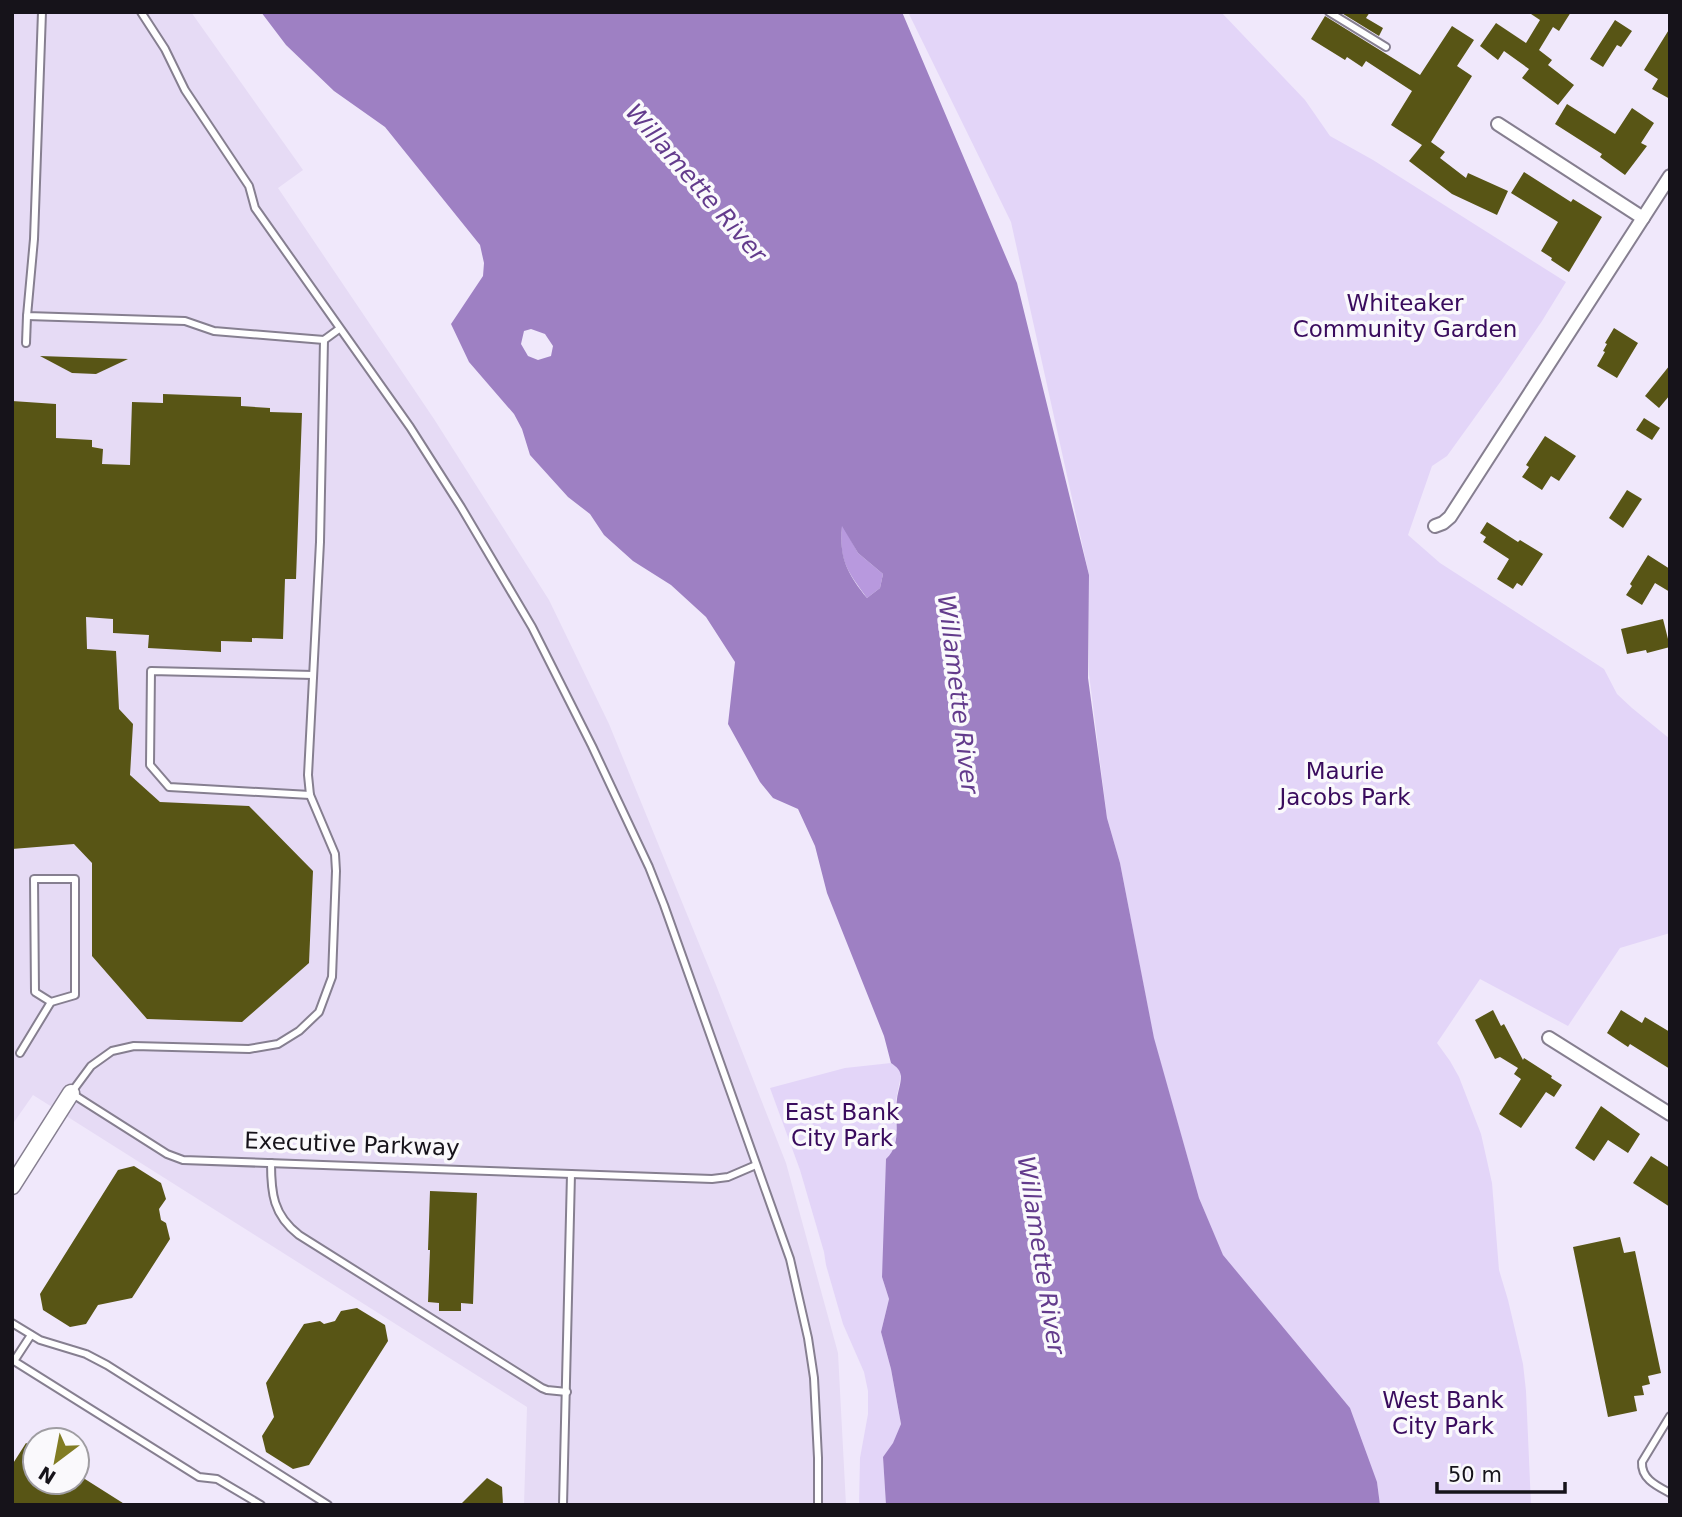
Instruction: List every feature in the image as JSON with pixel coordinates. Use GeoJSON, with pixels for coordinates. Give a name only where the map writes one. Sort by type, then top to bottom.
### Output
{"type":"FeatureCollection","features":[{"type":"Feature","properties":{"kind":"street"},"geometry":{"type":"LineString","coordinates":[[1498,124],[1643,218]]}},
{"type":"Feature","properties":{"kind":"street"},"geometry":{"type":"LineString","coordinates":[[1435,526],[1450,517],[1670,176]]}},
{"type":"Feature","properties":{"kind":"street"},"geometry":{"type":"LineString","coordinates":[[1549,1038],[1670,1114]]}},
{"type":"Feature","properties":{"kind":"street"},"geometry":{"type":"LineString","coordinates":[[12,1186],[71,1093]]}},
{"type":"Feature","properties":{"kind":"lane"},"geometry":{"type":"LineString","coordinates":[[26,343],[34,239],[42,12]]}},
{"type":"Feature","properties":{"kind":"lane"},"geometry":{"type":"LineString","coordinates":[[141,12],[165,49],[185,90],[249,186],[256,208],[436,467],[509,588],[552,666],[649,867],[790,1259],[814,1378],[818,1505]]}},
{"type":"Feature","properties":{"kind":"lane"},"geometry":{"type":"LineString","coordinates":[[1329,12],[1386,47]]}},
{"type":"Feature","properties":{"kind":"lane"},"geometry":{"type":"LineString","coordinates":[[27,316],[184,321],[214,331],[324,340],[339,329]]}},
{"type":"Feature","properties":{"kind":"lane"},"geometry":{"type":"LineString","coordinates":[[71,1093],[91,1066],[112,1051],[134,1046],[249,1049],[278,1044],[299,1031],[318,1012],[332,977],[336,863],[325,827],[316,813],[310,795],[309,755],[320,542],[324,340]]}},
{"type":"Feature","properties":{"kind":"lane"},"geometry":{"type":"LineString","coordinates":[[310,795],[169,787],[150,765],[149,749],[151,671],[313,675]]}},
{"type":"Feature","properties":{"kind":"lane"},"geometry":{"type":"LineString","coordinates":[[20,1053],[51,1002],[75,995],[75,878],[34,879],[35,992],[51,1002]]}},
{"type":"Feature","properties":{"kind":"lane","name":"Executive Parkway"},"geometry":{"type":"LineString","coordinates":[[71,1093],[174,1157],[191,1160],[720,1179],[756,1166]]}},
{"type":"Feature","properties":{"kind":"lane"},"geometry":{"type":"LineString","coordinates":[[271,1163],[272,1193],[276,1206],[287,1224],[299,1235],[542,1388],[566,1392]]}},
{"type":"Feature","properties":{"kind":"lane"},"geometry":{"type":"LineString","coordinates":[[563,1505],[571,1174]]}},
{"type":"Feature","properties":{"kind":"lane"},"geometry":{"type":"LineString","coordinates":[[12,1323],[50,1344],[86,1354],[107,1365],[327,1505]]}},
{"type":"Feature","properties":{"kind":"lane"},"geometry":{"type":"LineString","coordinates":[[31,1335],[14,1361],[199,1477],[218,1479],[261,1505]]}},
{"type":"Feature","properties":{"kind":"lane"},"geometry":{"type":"LineString","coordinates":[[1670,1416],[1641,1468],[1647,1479],[1670,1493]]}},
{"type":"Feature","properties":{"kind":"shaded area"},"geometry":{"type":"Polygon","coordinates":[[[12,12],[191,12],[303,170],[278,188],[434,419],[549,600],[609,724],[786,1163],[838,1353],[846,1505],[524,1505],[527,1407],[33,1095],[12,1125],[12,12]]]}},
{"type":"Feature","properties":{"kind":"shaded area"},"geometry":{"type":"Polygon","coordinates":[[[842,524],[858,553],[883,574],[880,588],[867,598],[843,556],[842,524]]]}},
{"type":"Feature","properties":{"kind":"green space","name":"Maurie Jacobs Park"},"geometry":{"type":"Polygon","coordinates":[[[908,12],[1221,12],[1305,100],[1330,136],[1373,160],[1566,282],[1501,381],[1447,456],[1432,466],[1408,535],[1440,563],[1604,669],[1617,694],[1670,739],[1670,933],[1620,948],[1568,1026],[1480,979],[1437,1043],[1459,1077],[1481,1134],[1492,1183],[1499,1270],[1523,1364],[1531,1505],[1380,1505],[1377,1482],[1315,1367],[1223,1256],[1199,1198],[1154,1040],[1120,863],[1107,818],[1089,674],[1089,575],[1011,222],[908,12]]]}},
{"type":"Feature","properties":{"kind":"green space","name":"East Bank City Park"},"geometry":{"type":"Polygon","coordinates":[[[891,1063],[898,1067],[901,1075],[896,1100],[898,1130],[892,1153],[882,1277],[889,1299],[881,1332],[901,1424],[893,1444],[883,1457],[886,1505],[859,1505],[860,1458],[868,1414],[868,1391],[864,1372],[843,1324],[800,1170],[770,1088],[845,1068],[891,1063]]]}},
{"type":"Feature","properties":{"kind":"water","name":"Willamette River"},"geometry":{"type":"Polygon","coordinates":[[[261,12],[902,12],[1017,283],[1089,575],[1088,678],[1107,818],[1120,863],[1154,1038],[1199,1198],[1223,1255],[1350,1408],[1377,1482],[1380,1505],[886,1505],[883,1457],[901,1424],[881,1332],[889,1299],[882,1277],[886,1159],[896,1138],[896,1107],[901,1076],[891,1063],[884,1036],[827,893],[815,846],[798,809],[773,798],[760,782],[728,724],[735,662],[706,617],[671,585],[633,561],[604,535],[590,514],[568,497],[530,455],[514,414],[469,362],[451,324],[483,276],[484,263],[480,245],[385,127],[334,91],[286,45],[261,12]],[[531,329],[524,331],[521,344],[528,356],[538,360],[551,356],[553,346],[545,334],[531,329]],[[842,526],[842,547],[846,565],[867,598],[880,588],[883,574],[858,553],[842,526]]]}},
{"type":"Feature","properties":{"kind":"building"},"geometry":{"type":"Polygon","coordinates":[[[1340,12],[1370,12],[1366,18],[1383,28],[1379,36],[1340,12]]]}},
{"type":"Feature","properties":{"kind":"building"},"geometry":{"type":"Polygon","coordinates":[[[1528,12],[1571,12],[1559,31],[1553,27],[1539,50],[1552,60],[1548,65],[1574,85],[1558,105],[1522,78],[1529,69],[1504,51],[1498,60],[1480,46],[1496,23],[1526,43],[1540,20],[1528,12]]]}},
{"type":"Feature","properties":{"kind":"building"},"geometry":{"type":"Polygon","coordinates":[[[1325,16],[1420,75],[1452,26],[1474,40],[1457,66],[1472,76],[1431,142],[1445,152],[1440,158],[1466,178],[1468,173],[1508,191],[1497,215],[1452,194],[1409,161],[1422,145],[1391,125],[1412,91],[1366,61],[1362,67],[1311,39],[1325,16]]]}},
{"type":"Feature","properties":{"kind":"building"},"geometry":{"type":"Polygon","coordinates":[[[1615,20],[1632,31],[1621,47],[1617,45],[1603,67],[1590,59],[1615,20]]]}},
{"type":"Feature","properties":{"kind":"building"},"geometry":{"type":"Polygon","coordinates":[[[1670,28],[1670,99],[1652,89],[1658,79],[1644,70],[1670,28]]]}},
{"type":"Feature","properties":{"kind":"building"},"geometry":{"type":"Polygon","coordinates":[[[1567,104],[1615,134],[1632,108],[1654,123],[1641,143],[1647,146],[1625,175],[1600,157],[1602,154],[1555,124],[1567,104]]]}},
{"type":"Feature","properties":{"kind":"building"},"geometry":{"type":"Polygon","coordinates":[[[1524,172],[1571,202],[1573,199],[1602,217],[1569,272],[1541,251],[1558,222],[1511,193],[1524,172]]]}},
{"type":"Feature","properties":{"kind":"building"},"geometry":{"type":"Polygon","coordinates":[[[1614,328],[1638,343],[1617,378],[1597,366],[1614,328]]]}},
{"type":"Feature","properties":{"kind":"building"},"geometry":{"type":"Polygon","coordinates":[[[40,356],[128,359],[96,374],[72,373],[40,356]]]}},
{"type":"Feature","properties":{"kind":"building"},"geometry":{"type":"Polygon","coordinates":[[[1670,365],[1670,395],[1659,408],[1645,396],[1670,365]]]}},
{"type":"Feature","properties":{"kind":"building"},"geometry":{"type":"Polygon","coordinates":[[[163,394],[241,397],[241,406],[270,408],[270,412],[302,413],[296,579],[285,579],[283,639],[221,641],[221,652],[148,648],[149,635],[113,633],[113,619],[86,617],[87,649],[116,651],[119,709],[133,724],[130,775],[160,802],[249,806],[313,871],[309,963],[242,1022],[147,1019],[92,956],[92,863],[74,844],[12,849],[12,401],[56,404],[56,438],[92,440],[92,447],[103,449],[102,464],[130,465],[132,402],[163,403],[163,394]]]}},
{"type":"Feature","properties":{"kind":"building"},"geometry":{"type":"Polygon","coordinates":[[[1644,418],[1660,428],[1652,440],[1636,430],[1644,418]]]}},
{"type":"Feature","properties":{"kind":"building"},"geometry":{"type":"Polygon","coordinates":[[[1545,436],[1576,456],[1559,481],[1551,476],[1542,490],[1522,477],[1529,467],[1526,465],[1545,436]]]}},
{"type":"Feature","properties":{"kind":"building"},"geometry":{"type":"Polygon","coordinates":[[[1627,490],[1642,499],[1623,528],[1609,518],[1627,490]]]}},
{"type":"Feature","properties":{"kind":"building"},"geometry":{"type":"Polygon","coordinates":[[[1487,522],[1543,554],[1522,586],[1517,583],[1513,589],[1497,579],[1509,559],[1483,542],[1486,537],[1480,533],[1487,522]]]}},
{"type":"Feature","properties":{"kind":"building"},"geometry":{"type":"Polygon","coordinates":[[[1648,555],[1670,569],[1670,592],[1655,583],[1642,605],[1626,595],[1648,555]]]}},
{"type":"Feature","properties":{"kind":"building"},"geometry":{"type":"Polygon","coordinates":[[[1663,619],[1670,647],[1647,653],[1646,650],[1627,654],[1621,629],[1663,619]]]}},
{"type":"Feature","properties":{"kind":"building"},"geometry":{"type":"Polygon","coordinates":[[[1493,1010],[1501,1026],[1504,1024],[1523,1060],[1524,1058],[1562,1085],[1554,1097],[1546,1092],[1521,1128],[1499,1114],[1521,1079],[1514,1074],[1518,1068],[1500,1057],[1495,1059],[1475,1020],[1493,1010]]]}},
{"type":"Feature","properties":{"kind":"building"},"geometry":{"type":"Polygon","coordinates":[[[1621,1010],[1642,1023],[1645,1017],[1670,1032],[1670,1069],[1607,1033],[1621,1010]]]}},
{"type":"Feature","properties":{"kind":"building"},"geometry":{"type":"Polygon","coordinates":[[[1601,1106],[1640,1134],[1628,1153],[1608,1140],[1594,1161],[1575,1148],[1601,1106]]]}},
{"type":"Feature","properties":{"kind":"building"},"geometry":{"type":"Polygon","coordinates":[[[1651,1156],[1670,1168],[1670,1207],[1633,1183],[1651,1156]]]}},
{"type":"Feature","properties":{"kind":"building"},"geometry":{"type":"Polygon","coordinates":[[[134,1166],[161,1183],[166,1199],[159,1209],[170,1239],[132,1298],[98,1305],[86,1324],[70,1327],[43,1310],[40,1294],[118,1170],[134,1166]]]}},
{"type":"Feature","properties":{"kind":"building"},"geometry":{"type":"Polygon","coordinates":[[[430,1191],[477,1193],[473,1304],[461,1303],[461,1311],[439,1311],[439,1303],[428,1302],[430,1191]]]}},
{"type":"Feature","properties":{"kind":"building"},"geometry":{"type":"Polygon","coordinates":[[[1620,1237],[1624,1253],[1635,1251],[1661,1373],[1648,1376],[1650,1384],[1642,1386],[1644,1395],[1634,1396],[1637,1411],[1608,1417],[1573,1247],[1620,1237]]]}},
{"type":"Feature","properties":{"kind":"building"},"geometry":{"type":"Polygon","coordinates":[[[357,1308],[385,1325],[388,1341],[309,1465],[293,1469],[266,1452],[262,1436],[274,1417],[266,1383],[304,1324],[335,1321],[341,1311],[357,1308]]]}},
{"type":"Feature","properties":{"kind":"building"},"geometry":{"type":"Polygon","coordinates":[[[21,1451],[21,1496],[91,1496],[91,1483],[126,1505],[12,1505],[12,1465],[21,1451]]]}},
{"type":"Feature","properties":{"kind":"building"},"geometry":{"type":"Polygon","coordinates":[[[487,1478],[502,1487],[503,1505],[460,1505],[487,1478]]]}},
{"type":"Feature","properties":{"kind":"park label","name":"Whiteaker Community Garden"},"geometry":{"type":"Point","coordinates":[1405,316]}},
{"type":"Feature","properties":{"kind":"park label","name":"West Bank City Park"},"geometry":{"type":"Point","coordinates":[1443,1413]}}]}
